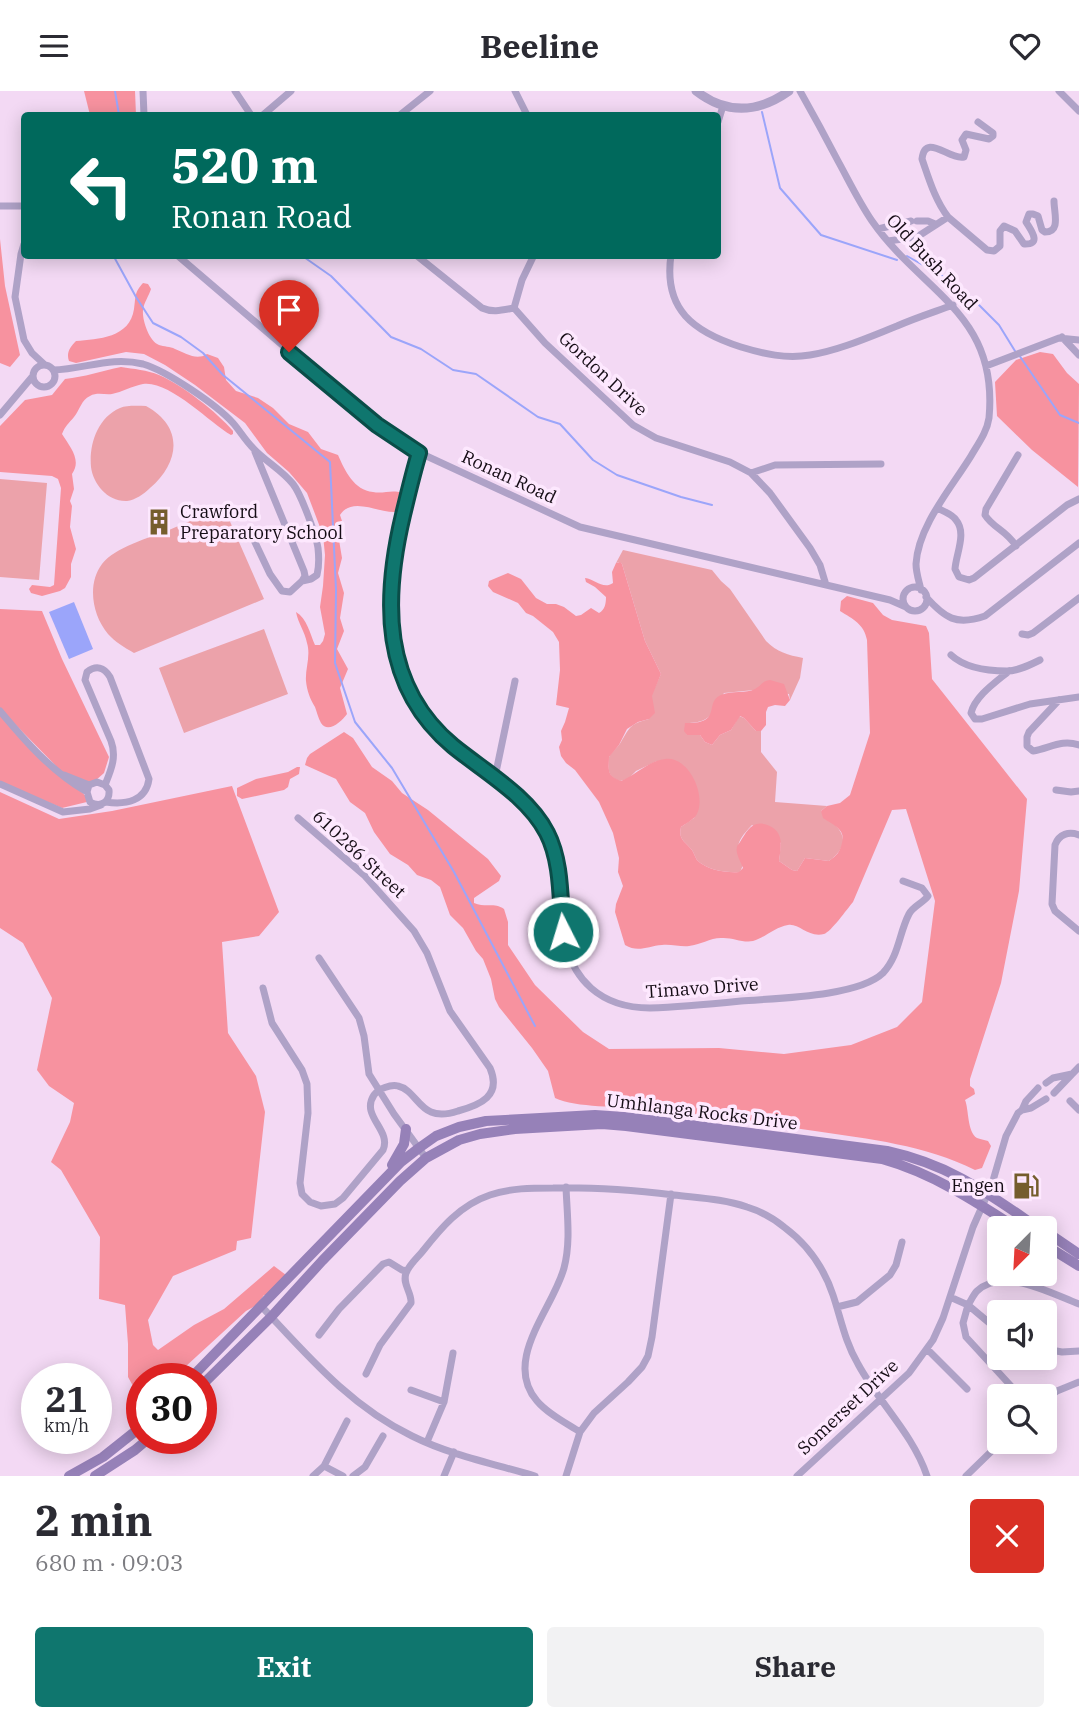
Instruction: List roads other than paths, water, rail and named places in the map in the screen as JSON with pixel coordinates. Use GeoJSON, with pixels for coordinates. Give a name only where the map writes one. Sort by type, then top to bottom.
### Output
{"type":"FeatureCollection","features":[{"type":"Feature","properties":{"kind":"main road","name":"Umhlanga Rocks Drive"},"geometry":{"type":"LineString","coordinates":[[206,1363],[419,1147],[436,1136],[459,1127],[486,1121],[611,1115],[897,1154],[942,1168],[988,1192],[1023,1216]]}},
{"type":"Feature","properties":{"kind":"main road","name":"Umhlanga Rocks Drive"},"geometry":{"type":"LineString","coordinates":[[217,1370],[271,1317],[364,1217],[426,1157],[459,1140],[480,1134],[566,1125],[626,1126],[881,1159],[936,1179],[998,1216]]}},
{"type":"Feature","properties":{"kind":"main road"},"geometry":{"type":"LineString","coordinates":[[375,1189],[398,1156],[404,1144],[406,1129]]}},
{"type":"Feature","properties":{"kind":"main road","name":"Umhlanga Rocks Drive"},"geometry":{"type":"LineString","coordinates":[[1057,1239],[1079,1254]]}},
{"type":"Feature","properties":{"kind":"main road"},"geometry":{"type":"LineString","coordinates":[[1057,1252],[1079,1266]]}},
{"type":"Feature","properties":{"kind":"main road"},"geometry":{"type":"LineString","coordinates":[[69,1476],[85,1469],[126,1439]]}},
{"type":"Feature","properties":{"kind":"main road"},"geometry":{"type":"LineString","coordinates":[[95,1476],[129,1454]]}},
{"type":"Feature","properties":{"kind":"street"},"geometry":{"type":"LineString","coordinates":[[143,91],[144,112]]}},
{"type":"Feature","properties":{"kind":"street"},"geometry":{"type":"LineString","coordinates":[[235,91],[249,112]]}},
{"type":"Feature","properties":{"kind":"street"},"geometry":{"type":"LineString","coordinates":[[267,112],[291,91]]}},
{"type":"Feature","properties":{"kind":"street"},"geometry":{"type":"LineString","coordinates":[[404,112],[430,91]]}},
{"type":"Feature","properties":{"kind":"street"},"geometry":{"type":"LineString","coordinates":[[515,91],[526,112]]}},
{"type":"Feature","properties":{"kind":"street"},"geometry":{"type":"LineString","coordinates":[[696,91],[723,106],[744,108],[770,103],[789,91]]}},
{"type":"Feature","properties":{"kind":"street","name":"Old Bush Road"},"geometry":{"type":"LineString","coordinates":[[800,91],[878,229],[953,305],[972,331],[986,366],[990,392],[989,421],[978,445],[937,508],[923,537],[916,563],[921,590]]}},
{"type":"Feature","properties":{"kind":"street"},"geometry":{"type":"LineString","coordinates":[[1059,91],[1079,110]]}},
{"type":"Feature","properties":{"kind":"street"},"geometry":{"type":"LineString","coordinates":[[721,112],[723,106]]}},
{"type":"Feature","properties":{"kind":"street"},"geometry":{"type":"LineString","coordinates":[[978,122],[990,130],[993,136],[989,139],[966,134],[962,140],[966,150],[964,157],[957,158],[932,147],[926,149],[922,155],[939,204],[948,217],[987,250],[994,251],[1000,246],[999,231],[1004,226],[1015,231],[1024,244],[1032,241],[1033,233],[1026,222],[1029,214],[1038,216],[1042,230],[1049,233],[1053,230],[1056,225],[1054,201]]}},
{"type":"Feature","properties":{"kind":"street"},"geometry":{"type":"LineString","coordinates":[[0,206],[21,206]]}},
{"type":"Feature","properties":{"kind":"street"},"geometry":{"type":"LineString","coordinates":[[888,241],[917,237],[948,217]]}},
{"type":"Feature","properties":{"kind":"street"},"geometry":{"type":"LineString","coordinates":[[878,229],[912,221],[936,224]]}},
{"type":"Feature","properties":{"kind":"street"},"geometry":{"type":"LineString","coordinates":[[19,393],[50,386],[54,374],[50,367],[44,365],[32,353],[24,340],[15,297],[21,252]]}},
{"type":"Feature","properties":{"kind":"street","name":"Ronan Road"},"geometry":{"type":"LineString","coordinates":[[182,259],[343,397],[419,453],[580,527],[890,600],[906,607]]}},
{"type":"Feature","properties":{"kind":"street"},"geometry":{"type":"LineString","coordinates":[[421,259],[482,308],[499,311],[514,308],[522,280],[532,259]]}},
{"type":"Feature","properties":{"kind":"street"},"geometry":{"type":"LineString","coordinates":[[671,259],[670,279],[674,296],[679,308],[691,322],[713,337],[776,356],[800,356],[833,349],[953,305]]}},
{"type":"Feature","properties":{"kind":"street","name":"Gordon Drive"},"geometry":{"type":"LineString","coordinates":[[514,308],[556,353],[633,425],[656,438],[730,462],[751,473],[770,493],[810,548],[820,565],[825,585]]}},
{"type":"Feature","properties":{"kind":"street"},"geometry":{"type":"LineString","coordinates":[[1062,337],[1079,355]]}},
{"type":"Feature","properties":{"kind":"street"},"geometry":{"type":"LineString","coordinates":[[986,366],[1062,337],[1079,340]]}},
{"type":"Feature","properties":{"kind":"street"},"geometry":{"type":"LineString","coordinates":[[32,353],[34,383],[38,387]]}},
{"type":"Feature","properties":{"kind":"street"},"geometry":{"type":"LineString","coordinates":[[54,374],[101,362],[127,361],[157,369],[203,398],[231,421],[253,448],[289,480],[300,497],[319,553],[317,575],[302,581]]}},
{"type":"Feature","properties":{"kind":"street"},"geometry":{"type":"LineString","coordinates":[[0,415],[39,366],[44,365]]}},
{"type":"Feature","properties":{"kind":"street"},"geometry":{"type":"LineString","coordinates":[[252,536],[270,574],[282,591],[290,592],[302,581],[304,571],[253,448]]}},
{"type":"Feature","properties":{"kind":"street","name":"Timavo Drive"},"geometry":{"type":"LineString","coordinates":[[419,453],[400,526],[392,571],[391,629],[397,660],[412,696],[429,723],[453,746],[495,777],[532,811],[544,828],[557,864],[566,950],[581,979],[594,991],[606,999],[628,1007],[666,1007],[813,995],[867,983],[881,975],[890,964],[910,912],[928,896],[922,888],[903,881]]}},
{"type":"Feature","properties":{"kind":"street"},"geometry":{"type":"LineString","coordinates":[[1016,546],[1008,535],[985,515],[1018,455]]}},
{"type":"Feature","properties":{"kind":"street"},"geometry":{"type":"LineString","coordinates":[[751,473],[775,465],[881,464]]}},
{"type":"Feature","properties":{"kind":"street"},"geometry":{"type":"LineString","coordinates":[[937,508],[955,518],[960,527],[955,569],[964,579],[974,578],[1067,505],[1079,499]]}},
{"type":"Feature","properties":{"kind":"street"},"geometry":{"type":"LineString","coordinates":[[918,577],[903,597],[906,607],[912,611],[941,613],[960,621],[976,619],[985,616],[1079,543]]}},
{"type":"Feature","properties":{"kind":"street"},"geometry":{"type":"LineString","coordinates":[[910,588],[917,587],[921,590],[941,613]]}},
{"type":"Feature","properties":{"kind":"street","name":"Ronan Road"},"geometry":{"type":"LineString","coordinates":[[890,600],[903,597]]}},
{"type":"Feature","properties":{"kind":"street"},"geometry":{"type":"LineString","coordinates":[[919,610],[924,607],[926,597]]}},
{"type":"Feature","properties":{"kind":"street"},"geometry":{"type":"LineString","coordinates":[[1022,634],[1032,633],[1079,598]]}},
{"type":"Feature","properties":{"kind":"street"},"geometry":{"type":"LineString","coordinates":[[951,656],[971,666],[1009,671],[1040,660]]}},
{"type":"Feature","properties":{"kind":"street"},"geometry":{"type":"LineString","coordinates":[[0,711],[42,758],[69,782],[88,789],[102,784],[111,770],[114,748],[85,674],[100,667],[108,673],[149,779],[146,790],[135,800],[97,805],[90,802]]}},
{"type":"Feature","properties":{"kind":"street"},"geometry":{"type":"LineString","coordinates":[[1009,671],[973,706],[971,713],[975,719],[1030,704],[1079,697]]}},
{"type":"Feature","properties":{"kind":"street"},"geometry":{"type":"LineString","coordinates":[[495,777],[514,681]]}},
{"type":"Feature","properties":{"kind":"street"},"geometry":{"type":"LineString","coordinates":[[1059,700],[1029,732],[1027,746],[1033,751],[1065,742],[1079,745]]}},
{"type":"Feature","properties":{"kind":"street"},"geometry":{"type":"LineString","coordinates":[[0,784],[59,811],[71,812],[90,810],[104,803],[110,793],[102,784]]}},
{"type":"Feature","properties":{"kind":"street"},"geometry":{"type":"LineString","coordinates":[[88,789],[90,802]]}},
{"type":"Feature","properties":{"kind":"street"},"geometry":{"type":"LineString","coordinates":[[1056,790],[1079,791]]}},
{"type":"Feature","properties":{"kind":"street"},"geometry":{"type":"LineString","coordinates":[[79,810],[90,802]]}},
{"type":"Feature","properties":{"kind":"street","name":"610286 Street"},"geometry":{"type":"LineString","coordinates":[[298,818],[364,875],[414,931],[427,953],[450,1011],[490,1068],[494,1078],[491,1093],[485,1101],[473,1107],[442,1114],[427,1110],[399,1086],[379,1090]]}},
{"type":"Feature","properties":{"kind":"street"},"geometry":{"type":"LineString","coordinates":[[1079,835],[1067,834],[1057,840],[1055,845],[1052,904],[1055,911],[1079,931]]}},
{"type":"Feature","properties":{"kind":"street"},"geometry":{"type":"LineString","coordinates":[[319,958],[359,1018],[365,1036],[368,1072],[426,1157]]}},
{"type":"Feature","properties":{"kind":"street"},"geometry":{"type":"LineString","coordinates":[[263,988],[272,1023],[302,1070],[307,1084],[308,1113],[300,1183],[302,1194],[310,1202],[326,1206],[339,1201],[383,1150],[385,1137],[371,1108],[372,1097],[379,1090]]}},
{"type":"Feature","properties":{"kind":"street"},"geometry":{"type":"LineString","coordinates":[[1054,1093],[1079,1067]]}},
{"type":"Feature","properties":{"kind":"street"},"geometry":{"type":"LineString","coordinates":[[1046,1083],[1053,1078],[1073,1074]]}},
{"type":"Feature","properties":{"kind":"street","name":"Somerset Drive"},"geometry":{"type":"LineString","coordinates":[[797,1476],[909,1373],[927,1349],[950,1297],[992,1184],[1006,1136],[1026,1101],[1038,1089]]}},
{"type":"Feature","properties":{"kind":"street"},"geometry":{"type":"LineString","coordinates":[[1023,1110],[1046,1099]]}},
{"type":"Feature","properties":{"kind":"street"},"geometry":{"type":"LineString","coordinates":[[1070,1101],[1079,1110]]}},
{"type":"Feature","properties":{"kind":"street"},"geometry":{"type":"LineString","coordinates":[[366,1374],[380,1345],[411,1303],[405,1280],[407,1271],[449,1221],[474,1202],[506,1191],[535,1188],[614,1188],[712,1199],[749,1207],[784,1227],[816,1260],[831,1289],[850,1349],[872,1389],[911,1441],[927,1476]]}},
{"type":"Feature","properties":{"kind":"street"},"geometry":{"type":"LineString","coordinates":[[566,1188],[568,1247],[564,1269],[529,1343],[524,1371],[527,1384],[539,1403],[580,1432]]}},
{"type":"Feature","properties":{"kind":"street"},"geometry":{"type":"LineString","coordinates":[[566,1476],[580,1432],[594,1413],[638,1373],[648,1356],[671,1194]]}},
{"type":"Feature","properties":{"kind":"street"},"geometry":{"type":"LineString","coordinates":[[837,1307],[857,1302],[890,1275],[896,1265],[902,1242]]}},
{"type":"Feature","properties":{"kind":"street"},"geometry":{"type":"LineString","coordinates":[[319,1335],[339,1309],[383,1264],[389,1262],[407,1271]]}},
{"type":"Feature","properties":{"kind":"street"},"geometry":{"type":"LineString","coordinates":[[1010,1384],[966,1337],[963,1328],[965,1304],[978,1290],[1010,1281],[1029,1284],[1079,1304]]}},
{"type":"Feature","properties":{"kind":"street"},"geometry":{"type":"LineString","coordinates":[[950,1297],[965,1304],[987,1321]]}},
{"type":"Feature","properties":{"kind":"street"},"geometry":{"type":"LineString","coordinates":[[262,1307],[342,1391],[383,1420],[412,1436],[454,1453],[535,1476]]}},
{"type":"Feature","properties":{"kind":"street"},"geometry":{"type":"LineString","coordinates":[[927,1349],[967,1389]]}},
{"type":"Feature","properties":{"kind":"street"},"geometry":{"type":"LineString","coordinates":[[1057,1351],[1079,1351]]}},
{"type":"Feature","properties":{"kind":"street"},"geometry":{"type":"LineString","coordinates":[[427,1442],[444,1402],[453,1353]]}},
{"type":"Feature","properties":{"kind":"street"},"geometry":{"type":"LineString","coordinates":[[1057,1391],[1079,1382]]}},
{"type":"Feature","properties":{"kind":"street"},"geometry":{"type":"LineString","coordinates":[[411,1390],[444,1402]]}},
{"type":"Feature","properties":{"kind":"street"},"geometry":{"type":"LineString","coordinates":[[313,1476],[324,1466],[347,1420]]}},
{"type":"Feature","properties":{"kind":"street"},"geometry":{"type":"LineString","coordinates":[[353,1476],[365,1467],[383,1436]]}},
{"type":"Feature","properties":{"kind":"street"},"geometry":{"type":"LineString","coordinates":[[444,1476],[454,1453]]}},
{"type":"Feature","properties":{"kind":"street"},"geometry":{"type":"LineString","coordinates":[[966,1476],[989,1454]]}},
{"type":"Feature","properties":{"kind":"street"},"geometry":{"type":"LineString","coordinates":[[324,1466],[343,1476]]}},
{"type":"Feature","properties":{"kind":"water"},"geometry":{"type":"Polygon","coordinates":[[[74,602],[93,649],[69,659],[49,612],[74,602]]]}},
{"type":"Feature","properties":{"kind":"waterway"},"geometry":{"type":"LineString","coordinates":[[115,91],[118,112]]}},
{"type":"Feature","properties":{"kind":"waterway"},"geometry":{"type":"LineString","coordinates":[[762,112],[780,188],[821,235],[897,260]]}},
{"type":"Feature","properties":{"kind":"waterway"},"geometry":{"type":"LineString","coordinates":[[907,256],[953,282],[976,302],[999,325],[1015,351]]}},
{"type":"Feature","properties":{"kind":"waterway"},"geometry":{"type":"LineString","coordinates":[[115,259],[153,323],[181,337],[203,353],[223,375],[330,462],[336,590],[335,663],[355,722],[392,768],[454,872],[535,1026]]}},
{"type":"Feature","properties":{"kind":"waterway"},"geometry":{"type":"LineString","coordinates":[[307,259],[331,276],[391,337],[421,349],[453,370],[476,374],[538,417],[560,424],[593,460],[617,475],[712,505]]}},
{"type":"Feature","properties":{"kind":"waterway"},"geometry":{"type":"LineString","coordinates":[[1019,355],[1060,415],[1079,423]]}},
{"type":"Feature","properties":{"kind":"place","name":"Crawford Preparatory School"},"geometry":{"type":"Point","coordinates":[159,522]}},
{"type":"Feature","properties":{"kind":"place","name":"Engen"},"geometry":{"type":"Point","coordinates":[1026,1186]}}]}
